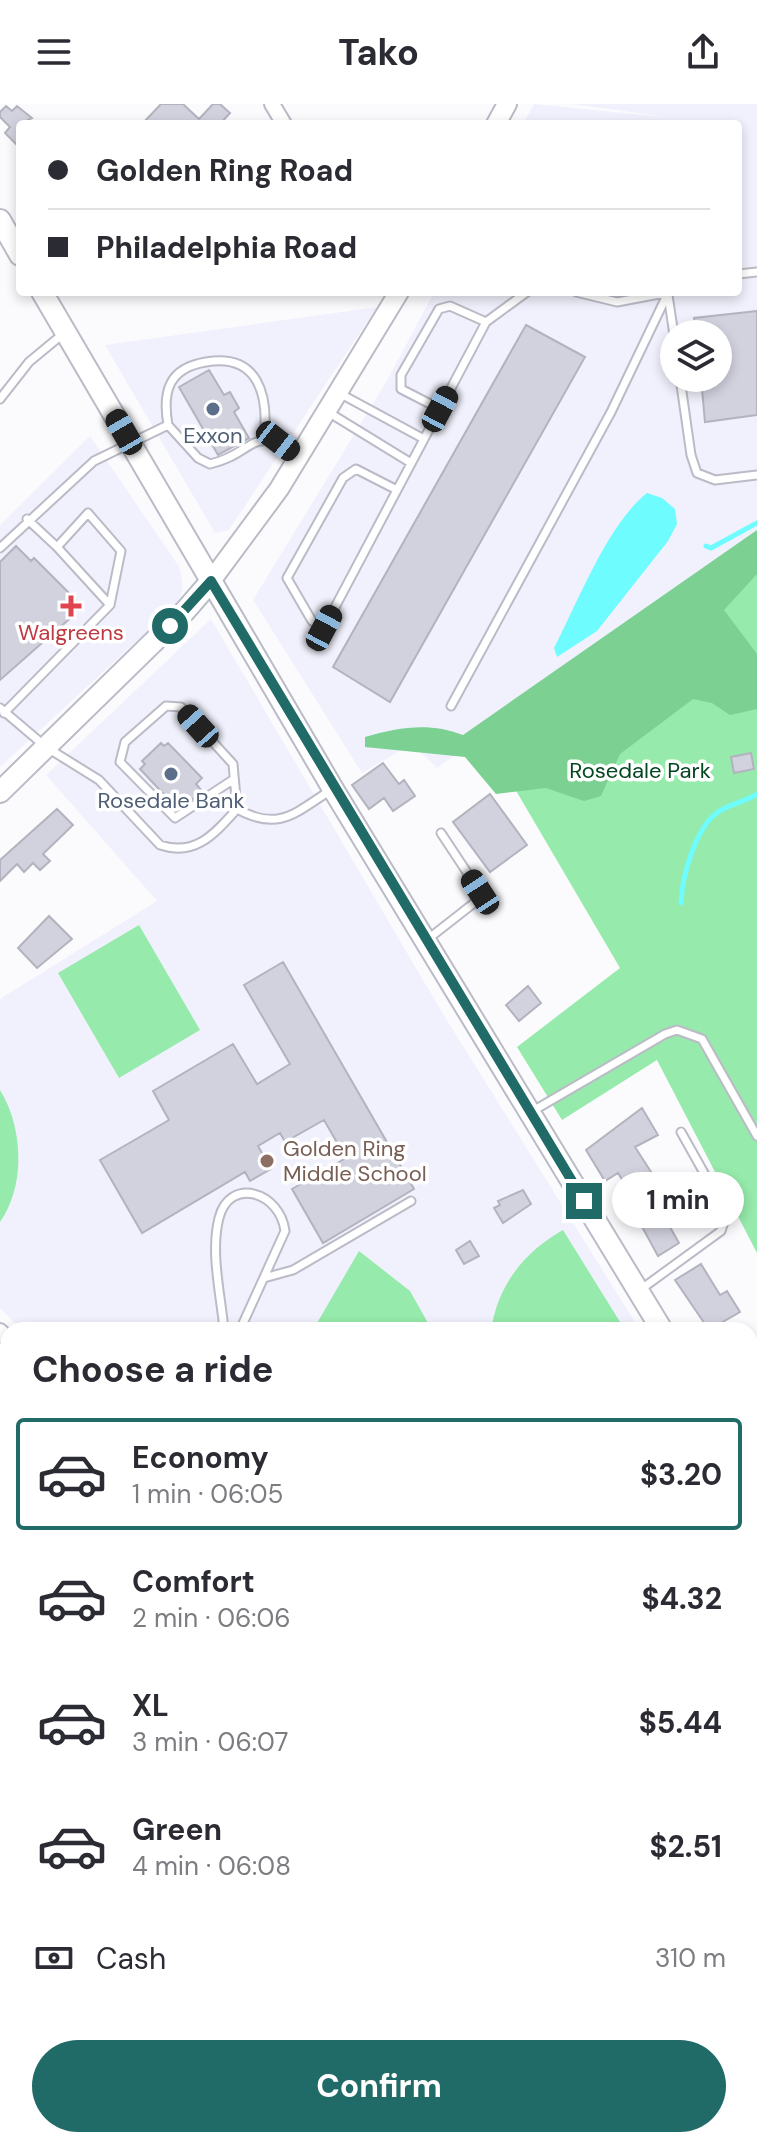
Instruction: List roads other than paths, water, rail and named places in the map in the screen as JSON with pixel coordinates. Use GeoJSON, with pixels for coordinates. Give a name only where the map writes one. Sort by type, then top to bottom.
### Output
{"type":"FeatureCollection","features":[{"type":"Feature","properties":{"kind":"main road"},"geometry":{"type":"LineString","coordinates":[[1,223],[16,248]]}},
{"type":"Feature","properties":{"kind":"main road"},"geometry":{"type":"LineString","coordinates":[[44,296],[333,789],[657,1322]]}},
{"type":"Feature","properties":{"kind":"main road"},"geometry":{"type":"LineString","coordinates":[[0,792],[185,611],[211,581]]}},
{"type":"Feature","properties":{"kind":"street"},"geometry":{"type":"LineString","coordinates":[[211,581],[299,458],[392,296]]}},
{"type":"Feature","properties":{"kind":"lane"},"geometry":{"type":"LineString","coordinates":[[397,490],[356,469],[343,478],[287,578],[312,621],[324,628],[486,322],[522,296]]}},
{"type":"Feature","properties":{"kind":"lane"},"geometry":{"type":"LineString","coordinates":[[592,296],[617,302],[648,296]]}},
{"type":"Feature","properties":{"kind":"lane"},"geometry":{"type":"LineString","coordinates":[[451,706],[611,412],[667,296]]}},
{"type":"Feature","properties":{"kind":"lane"},"geometry":{"type":"LineString","coordinates":[[669,296],[672,320]]}},
{"type":"Feature","properties":{"kind":"lane"},"geometry":{"type":"LineString","coordinates":[[440,409],[401,389],[401,375],[439,309],[450,306],[486,322]]}},
{"type":"Feature","properties":{"kind":"lane"},"geometry":{"type":"LineString","coordinates":[[0,399],[29,362],[65,332]]}},
{"type":"Feature","properties":{"kind":"lane"},"geometry":{"type":"LineString","coordinates":[[264,438],[266,420],[261,388],[250,369],[226,359],[187,365],[174,377],[164,402],[168,425],[198,458],[210,464],[264,438],[278,441],[299,458]]}},
{"type":"Feature","properties":{"kind":"lane"},"geometry":{"type":"LineString","coordinates":[[682,392],[691,455],[697,473],[715,480],[757,475]]}},
{"type":"Feature","properties":{"kind":"lane"},"geometry":{"type":"LineString","coordinates":[[339,393],[424,439]]}},
{"type":"Feature","properties":{"kind":"lane"},"geometry":{"type":"LineString","coordinates":[[328,412],[411,463]]}},
{"type":"Feature","properties":{"kind":"lane"},"geometry":{"type":"LineString","coordinates":[[0,548],[27,519],[94,461],[168,425]]}},
{"type":"Feature","properties":{"kind":"lane"},"geometry":{"type":"LineString","coordinates":[[57,547],[88,513],[121,551],[110,605],[2,711],[46,747],[99,780],[160,845],[173,849],[190,848],[206,842],[237,809],[233,764],[181,707],[166,706],[125,742],[120,762],[175,818],[234,779]]}},
{"type":"Feature","properties":{"kind":"lane"},"geometry":{"type":"LineString","coordinates":[[27,519],[110,605]]}},
{"type":"Feature","properties":{"kind":"lane"},"geometry":{"type":"LineString","coordinates":[[237,809],[258,820],[273,822],[290,816],[333,789]]}},
{"type":"Feature","properties":{"kind":"lane"},"geometry":{"type":"LineString","coordinates":[[426,940],[474,903],[480,892],[441,833]]}},
{"type":"Feature","properties":{"kind":"lane"},"geometry":{"type":"LineString","coordinates":[[530,1112],[652,1039],[677,1030],[702,1039],[757,1136]]}},
{"type":"Feature","properties":{"kind":"lane"},"geometry":{"type":"LineString","coordinates":[[638,1291],[721,1231],[725,1219],[718,1198],[681,1132]]}},
{"type":"Feature","properties":{"kind":"lane"},"geometry":{"type":"LineString","coordinates":[[223,1322],[216,1246],[220,1216],[231,1198],[251,1193],[270,1199],[283,1214],[285,1231],[244,1322]]}},
{"type":"Feature","properties":{"kind":"lane"},"geometry":{"type":"LineString","coordinates":[[264,1278],[293,1270],[411,1201]]}},
{"type":"Feature","properties":{"kind":"water"},"geometry":{"type":"Polygon","coordinates":[[[647,493],[662,498],[675,509],[677,524],[668,541],[597,631],[557,657],[554,648],[594,565],[619,524],[647,493]]]}},
{"type":"Feature","properties":{"kind":"waterway"},"geometry":{"type":"LineString","coordinates":[[706,546],[711,548],[757,523]]}},
{"type":"Feature","properties":{"kind":"waterway"},"geometry":{"type":"LineString","coordinates":[[681,903],[687,867],[703,829],[718,812],[757,794]]}},
{"type":"Feature","properties":{"kind":"place","name":"Exxon"},"geometry":{"type":"Point","coordinates":[213,409]}},
{"type":"Feature","properties":{"kind":"place","name":"Walgreens"},"geometry":{"type":"Point","coordinates":[71,606]}},
{"type":"Feature","properties":{"kind":"place","name":"Rosedale Bank"},"geometry":{"type":"Point","coordinates":[171,774]}},
{"type":"Feature","properties":{"kind":"place","name":"Golden Ring Middle School"},"geometry":{"type":"Point","coordinates":[267,1161]}},
{"type":"Feature","properties":{"kind":"park label","name":"Rosedale Park"},"geometry":{"type":"Point","coordinates":[640,770]}}]}
